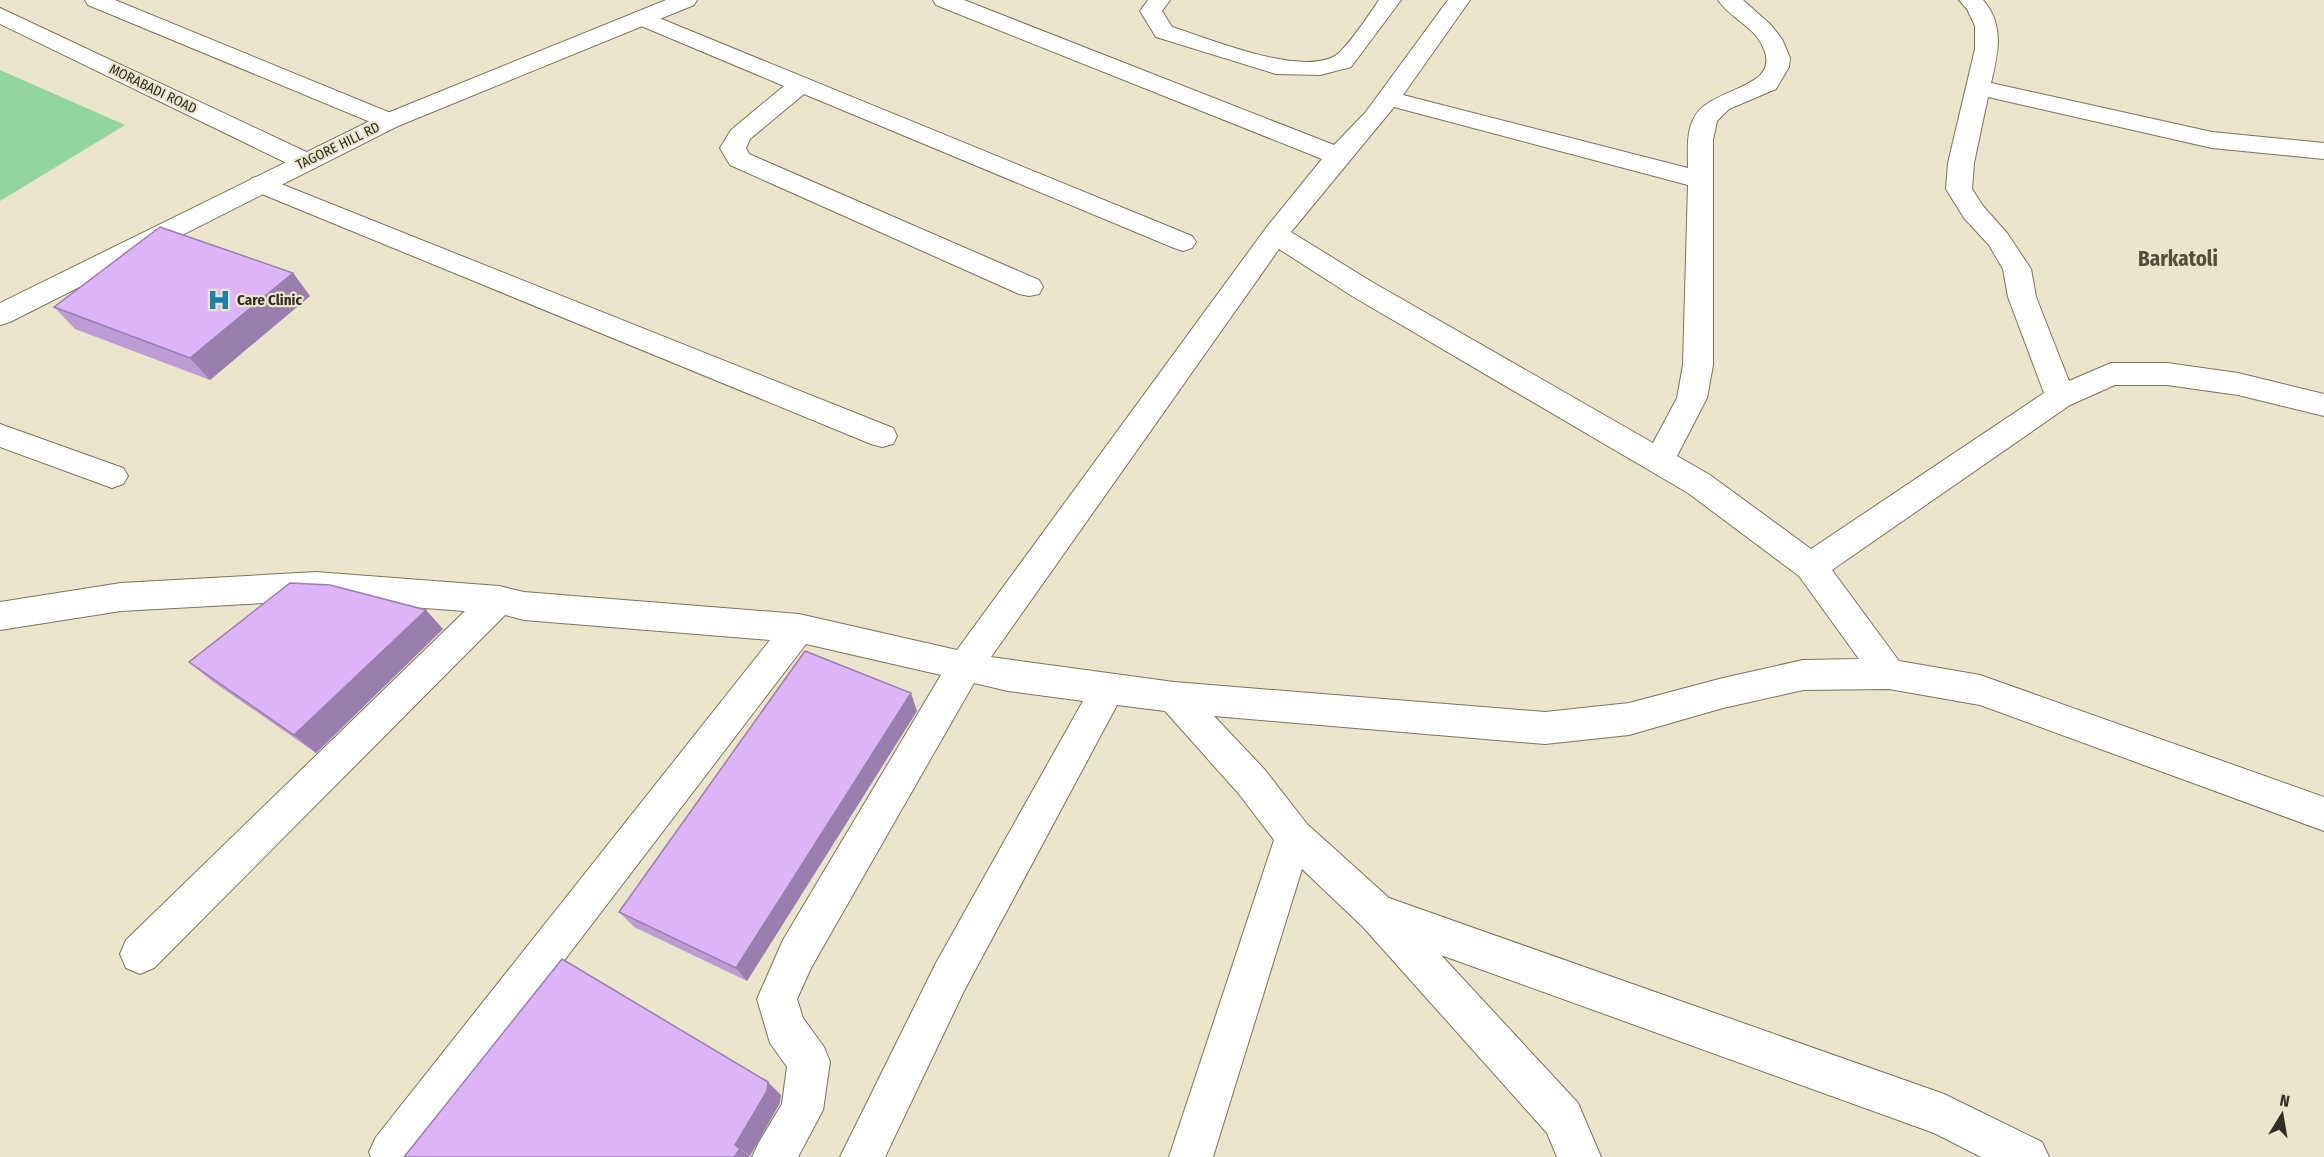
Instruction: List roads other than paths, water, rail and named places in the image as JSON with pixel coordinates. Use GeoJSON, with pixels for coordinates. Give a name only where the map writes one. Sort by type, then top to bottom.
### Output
{"type":"FeatureCollection","features":[{"type":"Feature","properties":{"kind":"street"},"geometry":{"type":"LineString","coordinates":[[96,0],[389,121]]}},
{"type":"Feature","properties":{"kind":"street","name":"TAGORE HILL RD"},"geometry":{"type":"LineString","coordinates":[[0,315],[389,121],[686,0]]}},
{"type":"Feature","properties":{"kind":"street"},"geometry":{"type":"LineString","coordinates":[[944,0],[1338,156]]}},
{"type":"Feature","properties":{"kind":"street"},"geometry":{"type":"LineString","coordinates":[[1159,0],[1151,11],[1164,32],[1276,67],[1320,68],[1343,62],[1390,0]]}},
{"type":"Feature","properties":{"kind":"street"},"geometry":{"type":"LineString","coordinates":[[774,1157],[802,1110],[809,1062],[785,1028],[777,999],[797,954],[966,665],[1275,234],[1338,156],[1374,118],[1460,0]]}},
{"type":"Feature","properties":{"kind":"street"},"geometry":{"type":"LineString","coordinates":[[1659,461],[1692,398],[1698,365],[1701,140],[1705,119],[1719,104],[1768,84],[1778,66],[1776,46],[1758,24],[1729,0]]}},
{"type":"Feature","properties":{"kind":"street"},"geometry":{"type":"LineString","coordinates":[[1970,0],[1977,6],[1986,26],[1987,49],[1961,163],[1959,189],[1973,212],[1998,239],[2017,270],[2022,297],[2060,397]]}},
{"type":"Feature","properties":{"kind":"street","name":"MORABADI ROAD"},"geometry":{"type":"LineString","coordinates":[[0,15],[306,162]]}},
{"type":"Feature","properties":{"kind":"street"},"geometry":{"type":"LineString","coordinates":[[642,18],[1183,242]]}},
{"type":"Feature","properties":{"kind":"street"},"geometry":{"type":"LineString","coordinates":[[801,84],[740,135],[733,148],[738,159],[1029,287]]}},
{"type":"Feature","properties":{"kind":"street"},"geometry":{"type":"LineString","coordinates":[[1978,87],[2212,140],[2324,151]]}},
{"type":"Feature","properties":{"kind":"street"},"geometry":{"type":"LineString","coordinates":[[1388,98],[1701,180]]}},
{"type":"Feature","properties":{"kind":"street"},"geometry":{"type":"LineString","coordinates":[[261,184],[882,436]]}},
{"type":"Feature","properties":{"kind":"street"},"geometry":{"type":"LineString","coordinates":[[1275,234],[1362,289],[1698,484],[1811,567],[1889,674]]}},
{"type":"Feature","properties":{"kind":"street"},"geometry":{"type":"LineString","coordinates":[[1811,567],[2060,397],[2111,374],[2167,375],[2238,384],[2324,405]]}},
{"type":"Feature","properties":{"kind":"street"},"geometry":{"type":"LineString","coordinates":[[0,435],[112,476]]}},
{"type":"Feature","properties":{"kind":"street"},"geometry":{"type":"LineString","coordinates":[[0,616],[121,597],[316,586],[499,600],[524,606],[799,628],[1008,676],[1174,697],[1545,728],[1629,719],[1723,693],[1803,675],[1889,674],[1980,690],[2324,814]]}},
{"type":"Feature","properties":{"kind":"street"},"geometry":{"type":"LineString","coordinates":[[140,954],[499,600]]}},
{"type":"Feature","properties":{"kind":"street"},"geometry":{"type":"LineString","coordinates":[[391,1152],[799,628]]}},
{"type":"Feature","properties":{"kind":"street"},"geometry":{"type":"LineString","coordinates":[[862,1157],[950,977],[1108,688]]}},
{"type":"Feature","properties":{"kind":"street"},"geometry":{"type":"LineString","coordinates":[[1174,697],[1252,783],[1294,836],[1376,913],[1563,1118],[1579,1157]]}},
{"type":"Feature","properties":{"kind":"street"},"geometry":{"type":"LineString","coordinates":[[1191,1157],[1294,836]]}},
{"type":"Feature","properties":{"kind":"street"},"geometry":{"type":"LineString","coordinates":[[1376,913],[1944,1115],[2027,1157]]}},
{"type":"Feature","properties":{"kind":"place","name":"Care Clinic"},"geometry":{"type":"Point","coordinates":[219,300]}},
{"type":"Feature","properties":{"kind":"district","name":"Barkatoli"},"geometry":{"type":"Point","coordinates":[2178,259]}}]}
